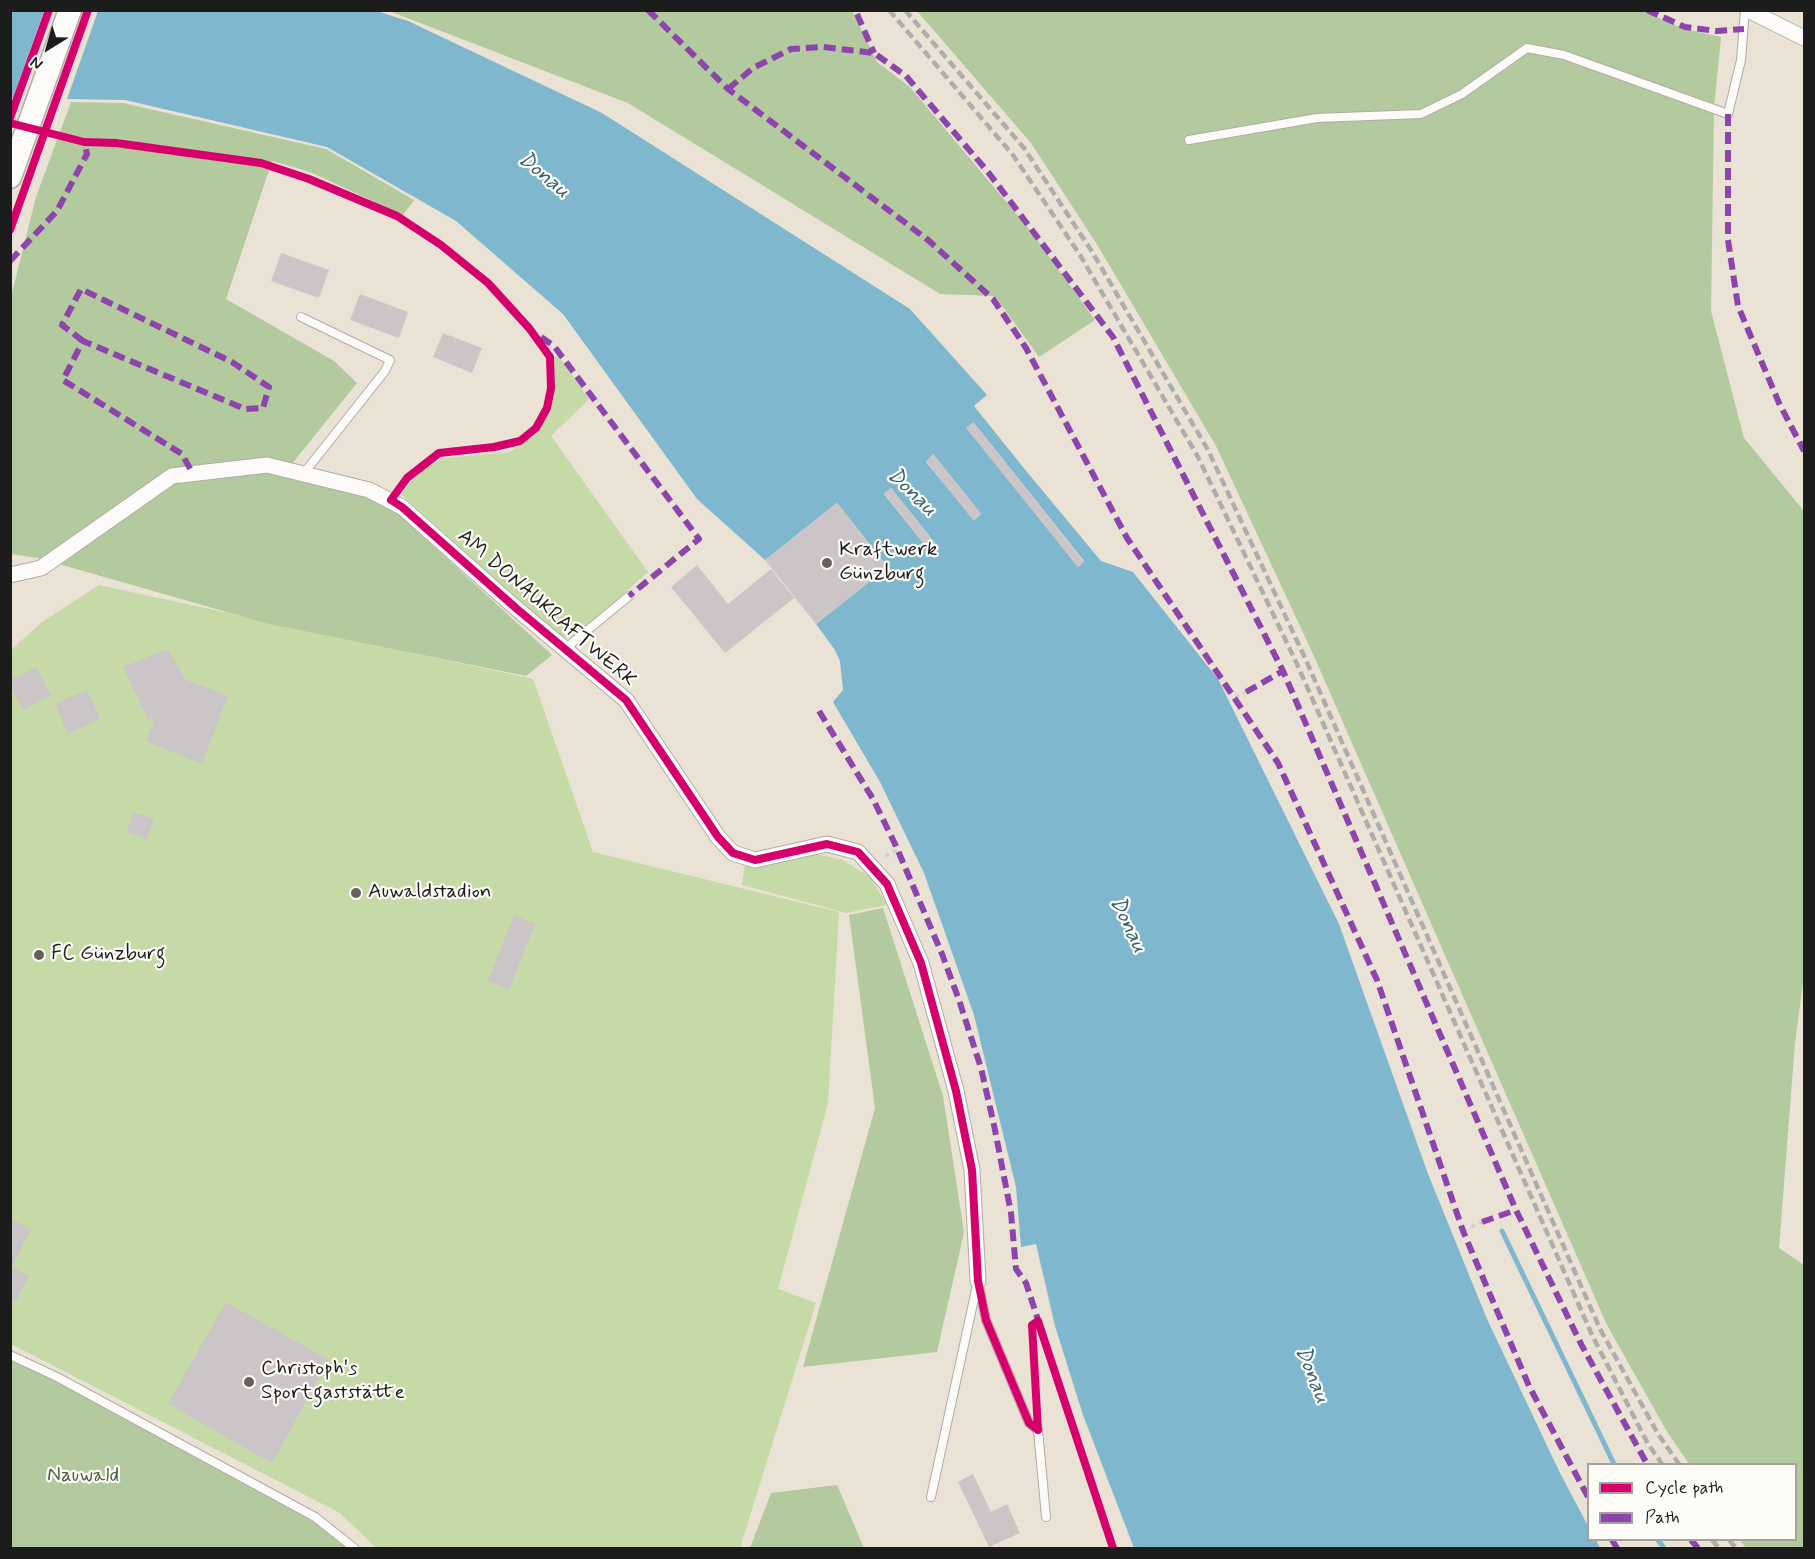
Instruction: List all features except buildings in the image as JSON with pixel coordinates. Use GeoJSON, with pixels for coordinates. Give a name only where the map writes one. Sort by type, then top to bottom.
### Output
{"type":"FeatureCollection","features":[{"type":"Feature","properties":{"kind":"main road"},"geometry":{"type":"LineString","coordinates":[[14,167],[70,10]]}},
{"type":"Feature","properties":{"kind":"street"},"geometry":{"type":"LineString","coordinates":[[1746,10],[1804,39]]}},
{"type":"Feature","properties":{"kind":"street","name":"AM DONAUKRAFTWERK"},"geometry":{"type":"LineString","coordinates":[[10,575],[41,568],[172,476],[267,465],[369,490],[402,507],[517,609],[626,700],[718,837],[733,853],[755,860],[827,844],[858,852],[887,884],[921,963],[956,1091],[972,1170],[978,1281]]}},
{"type":"Feature","properties":{"kind":"lane"},"geometry":{"type":"LineString","coordinates":[[1189,140],[1317,118],[1421,114],[1462,94],[1527,48],[1564,56],[1728,114],[1742,60],[1746,10]]}},
{"type":"Feature","properties":{"kind":"lane"},"geometry":{"type":"LineString","coordinates":[[301,317],[390,360],[385,371],[304,473]]}},
{"type":"Feature","properties":{"kind":"lane","name":"AM DONAUKRAFTWERK"},"geometry":{"type":"LineString","coordinates":[[566,648],[628,596]]}},
{"type":"Feature","properties":{"kind":"lane","name":"AM DONAUKRAFTWERK"},"geometry":{"type":"LineString","coordinates":[[932,1497],[978,1281]]}},
{"type":"Feature","properties":{"kind":"lane","name":"AM DONAUKRAFTWERK"},"geometry":{"type":"LineString","coordinates":[[978,1281],[986,1320],[1029,1423],[1038,1430],[1046,1517]]}},
{"type":"Feature","properties":{"kind":"lane"},"geometry":{"type":"LineString","coordinates":[[10,1356],[57,1377],[315,1517],[354,1548]]}},
{"type":"Feature","properties":{"kind":"path"},"geometry":{"type":"LineString","coordinates":[[1235,697],[1246,692]]}},
{"type":"Feature","properties":{"kind":"path"},"geometry":{"type":"LineString","coordinates":[[880,858],[898,850]]}},
{"type":"Feature","properties":{"kind":"path"},"geometry":{"type":"LineString","coordinates":[[1463,1231],[1482,1222]]}},
{"type":"Feature","properties":{"kind":"green space"},"geometry":{"type":"Polygon","coordinates":[[[1641,10],[1684,29],[1721,37],[1714,108],[1711,311],[1744,438],[1804,511],[1804,974],[1795,1043],[1779,1248],[1804,1265],[1804,1548],[1746,1548],[1741,1541],[1797,1541],[1797,1463],[1688,1463],[1666,1430],[1607,1325],[1313,654],[1216,446],[1098,246],[1031,143],[917,11],[1641,10]]]}},
{"type":"Feature","properties":{"kind":"green space"},"geometry":{"type":"Polygon","coordinates":[[[389,11],[852,11],[877,62],[909,86],[1029,229],[1095,320],[1039,357],[995,296],[940,294],[628,103],[389,11]]]}},
{"type":"Feature","properties":{"kind":"green space"},"geometry":{"type":"Polygon","coordinates":[[[71,102],[123,103],[326,149],[414,200],[403,215],[310,172],[272,161],[226,299],[334,361],[357,383],[291,465],[393,509],[552,655],[526,676],[265,623],[38,558],[11,554],[11,297],[36,197],[71,102]]]}},
{"type":"Feature","properties":{"kind":"green space"},"geometry":{"type":"Polygon","coordinates":[[[558,355],[589,399],[551,436],[648,572],[578,634],[561,638],[401,494],[421,471],[443,458],[509,452],[536,435],[551,406],[556,381],[553,360],[558,355]]]}},
{"type":"Feature","properties":{"kind":"green space"},"geometry":{"type":"Polygon","coordinates":[[[99,585],[533,679],[593,852],[839,912],[828,1103],[778,1289],[816,1303],[740,1548],[376,1548],[340,1513],[11,1344],[11,650],[42,622],[99,585]]]}},
{"type":"Feature","properties":{"kind":"green space"},"geometry":{"type":"Polygon","coordinates":[[[808,852],[843,860],[870,877],[887,905],[846,913],[742,885],[745,864],[808,852]]]}},
{"type":"Feature","properties":{"kind":"green space"},"geometry":{"type":"Polygon","coordinates":[[[883,908],[943,1096],[964,1232],[937,1352],[803,1367],[875,1108],[849,915],[883,908]]]}},
{"type":"Feature","properties":{"kind":"green space","name":"Nauwald"},"geometry":{"type":"Polygon","coordinates":[[[11,1358],[52,1377],[315,1520],[351,1548],[11,1548],[11,1358]]]}},
{"type":"Feature","properties":{"kind":"green space"},"geometry":{"type":"Polygon","coordinates":[[[837,1485],[864,1548],[750,1548],[771,1493],[837,1485]]]}},
{"type":"Feature","properties":{"kind":"water","name":"Donau"},"geometry":{"type":"Polygon","coordinates":[[[11,11],[376,11],[408,21],[602,113],[910,309],[987,395],[974,406],[1101,561],[1133,572],[1218,679],[1339,924],[1428,1174],[1487,1319],[1560,1473],[1587,1524],[1587,1541],[1596,1541],[1600,1548],[1134,1548],[1083,1415],[1055,1326],[1036,1244],[1021,1247],[1016,1187],[974,1015],[924,873],[880,782],[833,702],[843,690],[840,661],[816,624],[888,567],[837,503],[765,560],[697,499],[563,314],[456,221],[327,147],[125,100],[11,98],[11,11]],[[974,423],[967,428],[1078,567],[1084,561],[974,423]],[[933,454],[926,462],[974,520],[981,514],[933,454]],[[891,488],[884,494],[932,554],[939,548],[891,488]]]}},
{"type":"Feature","properties":{"kind":"pier"},"geometry":{"type":"Polygon","coordinates":[[[44,11],[98,11],[66,102],[12,101],[44,11]]]}},
{"type":"Feature","properties":{"kind":"waterway"},"geometry":{"type":"LineString","coordinates":[[1502,1231],[1614,1463]]}},
{"type":"Feature","properties":{"kind":"waterway"},"geometry":{"type":"LineString","coordinates":[[1659,1541],[1664,1548]]}},
{"type":"Feature","properties":{"kind":"railway"},"geometry":{"type":"LineString","coordinates":[[889,10],[1013,155],[1080,255],[1198,457],[1297,664],[1592,1335],[1648,1444],[1661,1463]]}},
{"type":"Feature","properties":{"kind":"railway"},"geometry":{"type":"LineString","coordinates":[[905,10],[1024,148],[1091,250],[1208,450],[1305,658],[1600,1329],[1658,1434],[1678,1463]]}},
{"type":"Feature","properties":{"kind":"railway"},"geometry":{"type":"LineString","coordinates":[[1713,1541],[1719,1548]]}},
{"type":"Feature","properties":{"kind":"railway"},"geometry":{"type":"LineString","coordinates":[[1730,1541],[1736,1548]]}},
{"type":"Feature","properties":{"kind":"marked path"},"geometry":{"type":"LineString","coordinates":[[648,10],[728,89],[928,240],[993,299],[1026,348],[1127,538],[1278,763],[1377,980],[1463,1231],[1529,1386],[1587,1495]]}},
{"type":"Feature","properties":{"kind":"marked path"},"geometry":{"type":"LineString","coordinates":[[1647,10],[1685,27],[1716,31],[1744,29]]}},
{"type":"Feature","properties":{"kind":"marked path"},"geometry":{"type":"LineString","coordinates":[[857,14],[874,53]]}},
{"type":"Feature","properties":{"kind":"marked path"},"geometry":{"type":"LineString","coordinates":[[728,89],[753,68],[791,49],[823,47],[874,53],[906,76],[988,172],[1113,337],[1283,671],[1516,1210],[1581,1344],[1646,1463]]}},
{"type":"Feature","properties":{"kind":"marked path"},"geometry":{"type":"LineString","coordinates":[[1728,114],[1728,240],[1738,306],[1779,403],[1804,451]]}},
{"type":"Feature","properties":{"kind":"marked path"},"geometry":{"type":"LineString","coordinates":[[10,261],[57,211],[87,154],[84,142]]}},
{"type":"Feature","properties":{"kind":"marked path"},"geometry":{"type":"LineString","coordinates":[[83,341],[62,325],[81,289],[232,362],[269,387],[263,408],[245,409],[83,341],[63,380],[182,454],[193,474]]}},
{"type":"Feature","properties":{"kind":"marked path"},"geometry":{"type":"LineString","coordinates":[[541,337],[554,346],[699,539],[629,596]]}},
{"type":"Feature","properties":{"kind":"marked path"},"geometry":{"type":"LineString","coordinates":[[1246,692],[1283,671]]}},
{"type":"Feature","properties":{"kind":"marked path"},"geometry":{"type":"LineString","coordinates":[[819,711],[873,799],[896,846],[959,1000],[981,1068],[994,1125],[1011,1213],[1016,1269],[1026,1283],[1040,1326]]}},
{"type":"Feature","properties":{"kind":"marked path"},"geometry":{"type":"LineString","coordinates":[[1482,1222],[1516,1210]]}},
{"type":"Feature","properties":{"kind":"marked path"},"geometry":{"type":"LineString","coordinates":[[1613,1541],[1617,1548]]}},
{"type":"Feature","properties":{"kind":"marked path"},"geometry":{"type":"LineString","coordinates":[[1692,1541],[1698,1548]]}},
{"type":"Feature","properties":{"kind":"cycle path"},"geometry":{"type":"LineString","coordinates":[[10,118],[49,10]]}},
{"type":"Feature","properties":{"kind":"cycle path"},"geometry":{"type":"LineString","coordinates":[[10,230],[88,10]]}},
{"type":"Feature","properties":{"kind":"cycle path"},"geometry":{"type":"LineString","coordinates":[[10,123],[84,142],[116,143],[261,163],[309,179],[397,216],[441,245],[488,283],[529,328],[550,357],[551,388],[547,408],[536,428],[520,441],[494,447],[439,453],[407,478],[391,500],[626,700],[718,837],[733,853],[755,860],[827,844],[858,852],[887,884],[921,963],[956,1091],[972,1170],[978,1281],[986,1320],[1029,1423],[1038,1430]]}},
{"type":"Feature","properties":{"kind":"cycle path"},"geometry":{"type":"LineString","coordinates":[[1038,1430],[1032,1325],[1038,1321],[1113,1548]]}},
{"type":"Feature","properties":{"kind":"place","name":"Kraftwerk Günzburg"},"geometry":{"type":"Point","coordinates":[827,563]}},
{"type":"Feature","properties":{"kind":"place","name":"Auwaldstadion"},"geometry":{"type":"Point","coordinates":[356,893]}},
{"type":"Feature","properties":{"kind":"place","name":"FC Günzburg"},"geometry":{"type":"Point","coordinates":[39,955]}},
{"type":"Feature","properties":{"kind":"place","name":"Christoph's Sportgaststätte"},"geometry":{"type":"Point","coordinates":[249,1382]}}]}
